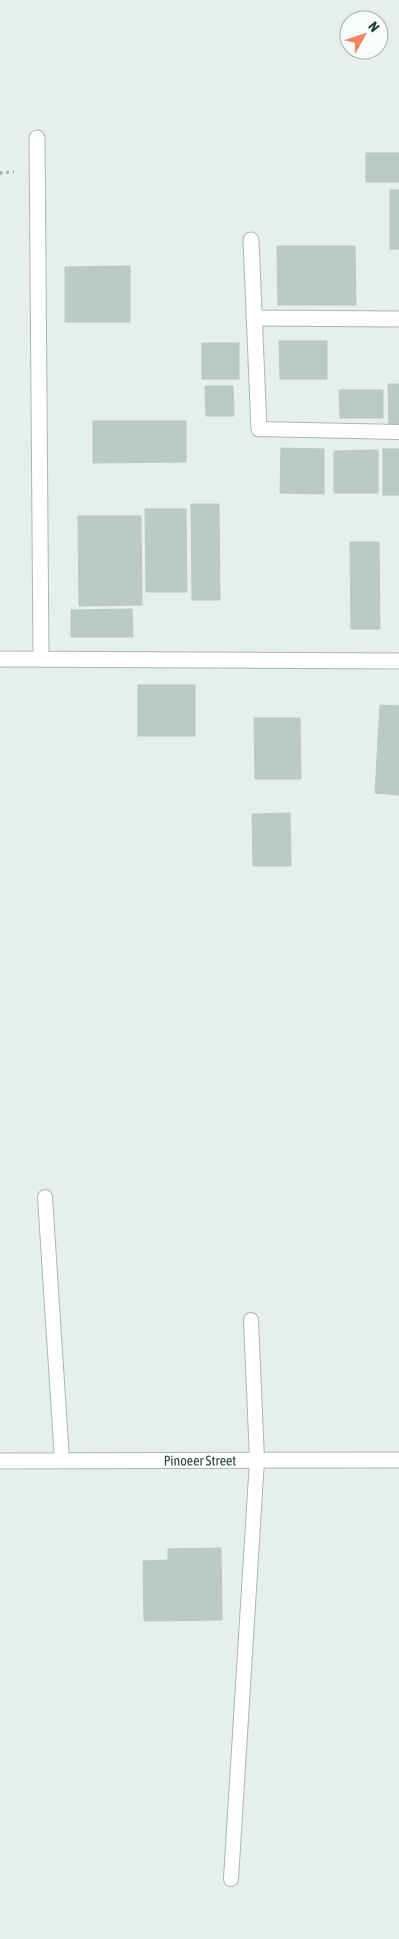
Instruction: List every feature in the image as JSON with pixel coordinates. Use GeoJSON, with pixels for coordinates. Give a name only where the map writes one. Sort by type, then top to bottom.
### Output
{"type":"FeatureCollection","features":[{"type":"Feature","properties":{"kind":"street"},"geometry":{"type":"LineString","coordinates":[[37,138],[41,658]]}},
{"type":"Feature","properties":{"kind":"street"},"geometry":{"type":"LineString","coordinates":[[250,240],[259,429]]}},
{"type":"Feature","properties":{"kind":"street"},"geometry":{"type":"LineString","coordinates":[[254,318],[399,319]]}},
{"type":"Feature","properties":{"kind":"street"},"geometry":{"type":"LineString","coordinates":[[0,658],[399,661]]}},
{"type":"Feature","properties":{"kind":"street","name":"Pinoeer Street"},"geometry":{"type":"LineString","coordinates":[[0,1460],[399,1460]]}},
{"type":"Feature","properties":{"kind":"lane"},"geometry":{"type":"LineString","coordinates":[[259,429],[399,432]]}},
{"type":"Feature","properties":{"kind":"lane"},"geometry":{"type":"LineString","coordinates":[[44,1197],[62,1460]]}},
{"type":"Feature","properties":{"kind":"lane"},"geometry":{"type":"LineString","coordinates":[[231,1879],[257,1460],[251,1320]]}},
{"type":"Feature","properties":{"kind":"building"},"geometry":{"type":"Polygon","coordinates":[[[366,153],[399,153],[399,182],[366,182],[366,153]]]}},
{"type":"Feature","properties":{"kind":"building"},"geometry":{"type":"Polygon","coordinates":[[[390,190],[399,190],[399,249],[390,249],[390,190]]]}},
{"type":"Feature","properties":{"kind":"building"},"geometry":{"type":"Polygon","coordinates":[[[277,246],[355,246],[356,305],[278,305],[277,246]]]}},
{"type":"Feature","properties":{"kind":"building"},"geometry":{"type":"Polygon","coordinates":[[[130,266],[130,322],[65,322],[65,267],[130,266]]]}},
{"type":"Feature","properties":{"kind":"building"},"geometry":{"type":"Polygon","coordinates":[[[279,341],[327,341],[327,379],[280,379],[279,341]]]}},
{"type":"Feature","properties":{"kind":"building"},"geometry":{"type":"Polygon","coordinates":[[[202,343],[239,343],[239,379],[202,379],[202,343]]]}},
{"type":"Feature","properties":{"kind":"building"},"geometry":{"type":"Polygon","coordinates":[[[388,384],[399,384],[399,427],[389,427],[388,384]]]}},
{"type":"Feature","properties":{"kind":"building"},"geometry":{"type":"Polygon","coordinates":[[[205,386],[233,386],[234,416],[206,416],[205,386]]]}},
{"type":"Feature","properties":{"kind":"building"},"geometry":{"type":"Polygon","coordinates":[[[339,390],[383,390],[383,418],[340,418],[339,390]]]}},
{"type":"Feature","properties":{"kind":"building"},"geometry":{"type":"Polygon","coordinates":[[[93,421],[186,421],[186,462],[93,463],[93,421]]]}},
{"type":"Feature","properties":{"kind":"building"},"geometry":{"type":"Polygon","coordinates":[[[281,448],[324,449],[324,494],[280,493],[281,448]]]}},
{"type":"Feature","properties":{"kind":"building"},"geometry":{"type":"Polygon","coordinates":[[[383,449],[399,449],[399,495],[383,495],[383,449]]]}},
{"type":"Feature","properties":{"kind":"building"},"geometry":{"type":"Polygon","coordinates":[[[378,450],[378,493],[334,493],[334,451],[378,450]]]}},
{"type":"Feature","properties":{"kind":"building"},"geometry":{"type":"Polygon","coordinates":[[[191,504],[219,504],[220,600],[192,600],[191,504]]]}},
{"type":"Feature","properties":{"kind":"building"},"geometry":{"type":"Polygon","coordinates":[[[145,509],[186,509],[187,592],[146,592],[145,509]]]}},
{"type":"Feature","properties":{"kind":"building"},"geometry":{"type":"Polygon","coordinates":[[[78,516],[141,516],[142,605],[79,606],[78,516]]]}},
{"type":"Feature","properties":{"kind":"building"},"geometry":{"type":"Polygon","coordinates":[[[350,542],[379,542],[380,629],[351,629],[350,542]]]}},
{"type":"Feature","properties":{"kind":"building"},"geometry":{"type":"Polygon","coordinates":[[[132,609],[133,637],[71,637],[71,610],[132,609]]]}},
{"type":"Feature","properties":{"kind":"building"},"geometry":{"type":"Polygon","coordinates":[[[138,685],[195,685],[195,736],[138,736],[138,685]]]}},
{"type":"Feature","properties":{"kind":"building"},"geometry":{"type":"Polygon","coordinates":[[[380,705],[399,706],[399,795],[375,793],[380,705]]]}},
{"type":"Feature","properties":{"kind":"building"},"geometry":{"type":"Polygon","coordinates":[[[254,718],[300,718],[301,779],[255,779],[254,718]]]}},
{"type":"Feature","properties":{"kind":"building"},"geometry":{"type":"Polygon","coordinates":[[[290,813],[291,866],[253,866],[252,814],[290,813]]]}},
{"type":"Feature","properties":{"kind":"building"},"geometry":{"type":"Polygon","coordinates":[[[221,1548],[222,1620],[144,1621],[143,1561],[168,1560],[168,1549],[221,1548]]]}}]}
